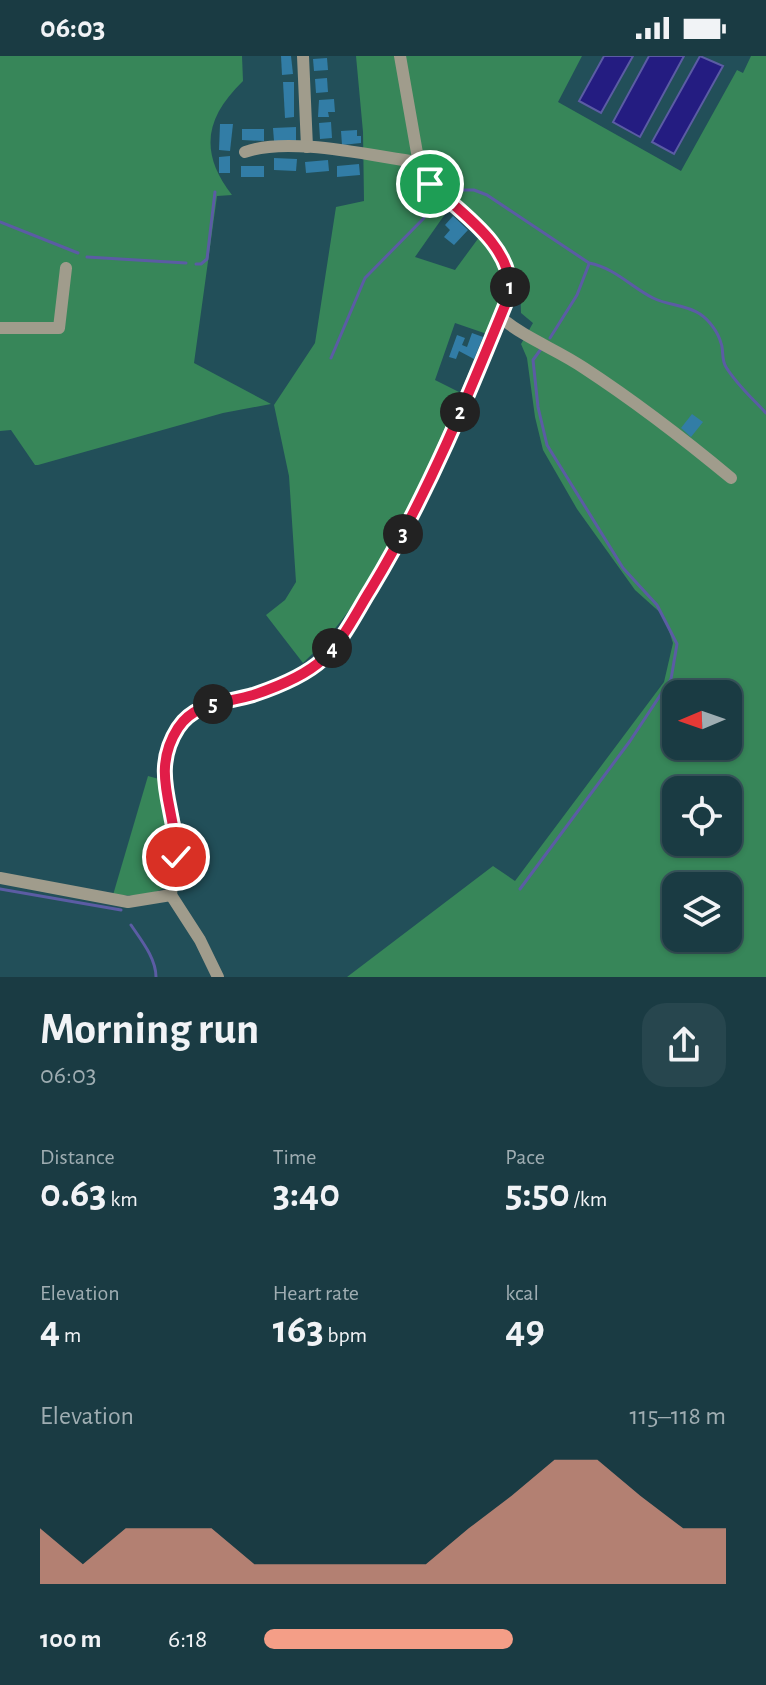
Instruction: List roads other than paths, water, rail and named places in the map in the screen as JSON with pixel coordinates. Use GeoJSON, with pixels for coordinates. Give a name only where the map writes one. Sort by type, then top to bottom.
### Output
{"type":"FeatureCollection","features":[{"type":"Feature","properties":{"kind":"street"},"geometry":{"type":"LineString","coordinates":[[303,56],[307,147]]}},
{"type":"Feature","properties":{"kind":"street"},"geometry":{"type":"LineString","coordinates":[[218,977],[182,909],[171,895],[177,834],[163,775],[169,744],[179,726],[200,708],[252,695],[289,680],[315,665],[329,651],[356,614],[413,516],[510,293],[507,266],[484,234],[430,184],[417,162],[400,56]]}},
{"type":"Feature","properties":{"kind":"street"},"geometry":{"type":"LineString","coordinates":[[245,152],[256,148],[307,147],[417,162]]}},
{"type":"Feature","properties":{"kind":"street"},"geometry":{"type":"LineString","coordinates":[[0,328],[59,328],[66,268]]}},
{"type":"Feature","properties":{"kind":"street"},"geometry":{"type":"LineString","coordinates":[[500,317],[522,335],[555,351],[640,404],[731,478]]}},
{"type":"Feature","properties":{"kind":"street"},"geometry":{"type":"LineString","coordinates":[[0,878],[128,902],[171,895]]}},
{"type":"Feature","properties":{"kind":"waterway"},"geometry":{"type":"LineString","coordinates":[[459,190],[474,190],[487,195],[589,263],[615,273],[653,298],[700,314],[718,335],[724,364],[730,374],[766,413]]}},
{"type":"Feature","properties":{"kind":"waterway"},"geometry":{"type":"LineString","coordinates":[[196,264],[207,259],[215,192]]}},
{"type":"Feature","properties":{"kind":"waterway"},"geometry":{"type":"LineString","coordinates":[[331,358],[365,278],[424,218]]}},
{"type":"Feature","properties":{"kind":"waterway"},"geometry":{"type":"LineString","coordinates":[[0,222],[78,253]]}},
{"type":"Feature","properties":{"kind":"waterway"},"geometry":{"type":"LineString","coordinates":[[87,257],[186,263]]}},
{"type":"Feature","properties":{"kind":"waterway"},"geometry":{"type":"LineString","coordinates":[[550,338],[577,295],[589,264]]}},
{"type":"Feature","properties":{"kind":"waterway"},"geometry":{"type":"LineString","coordinates":[[520,889],[630,741],[671,679],[677,644],[657,605],[623,568],[547,445],[538,407],[533,360],[541,349]]}},
{"type":"Feature","properties":{"kind":"waterway"},"geometry":{"type":"LineString","coordinates":[[0,889],[121,910]]}},
{"type":"Feature","properties":{"kind":"waterway"},"geometry":{"type":"LineString","coordinates":[[131,925],[151,956],[156,977]]}}]}
